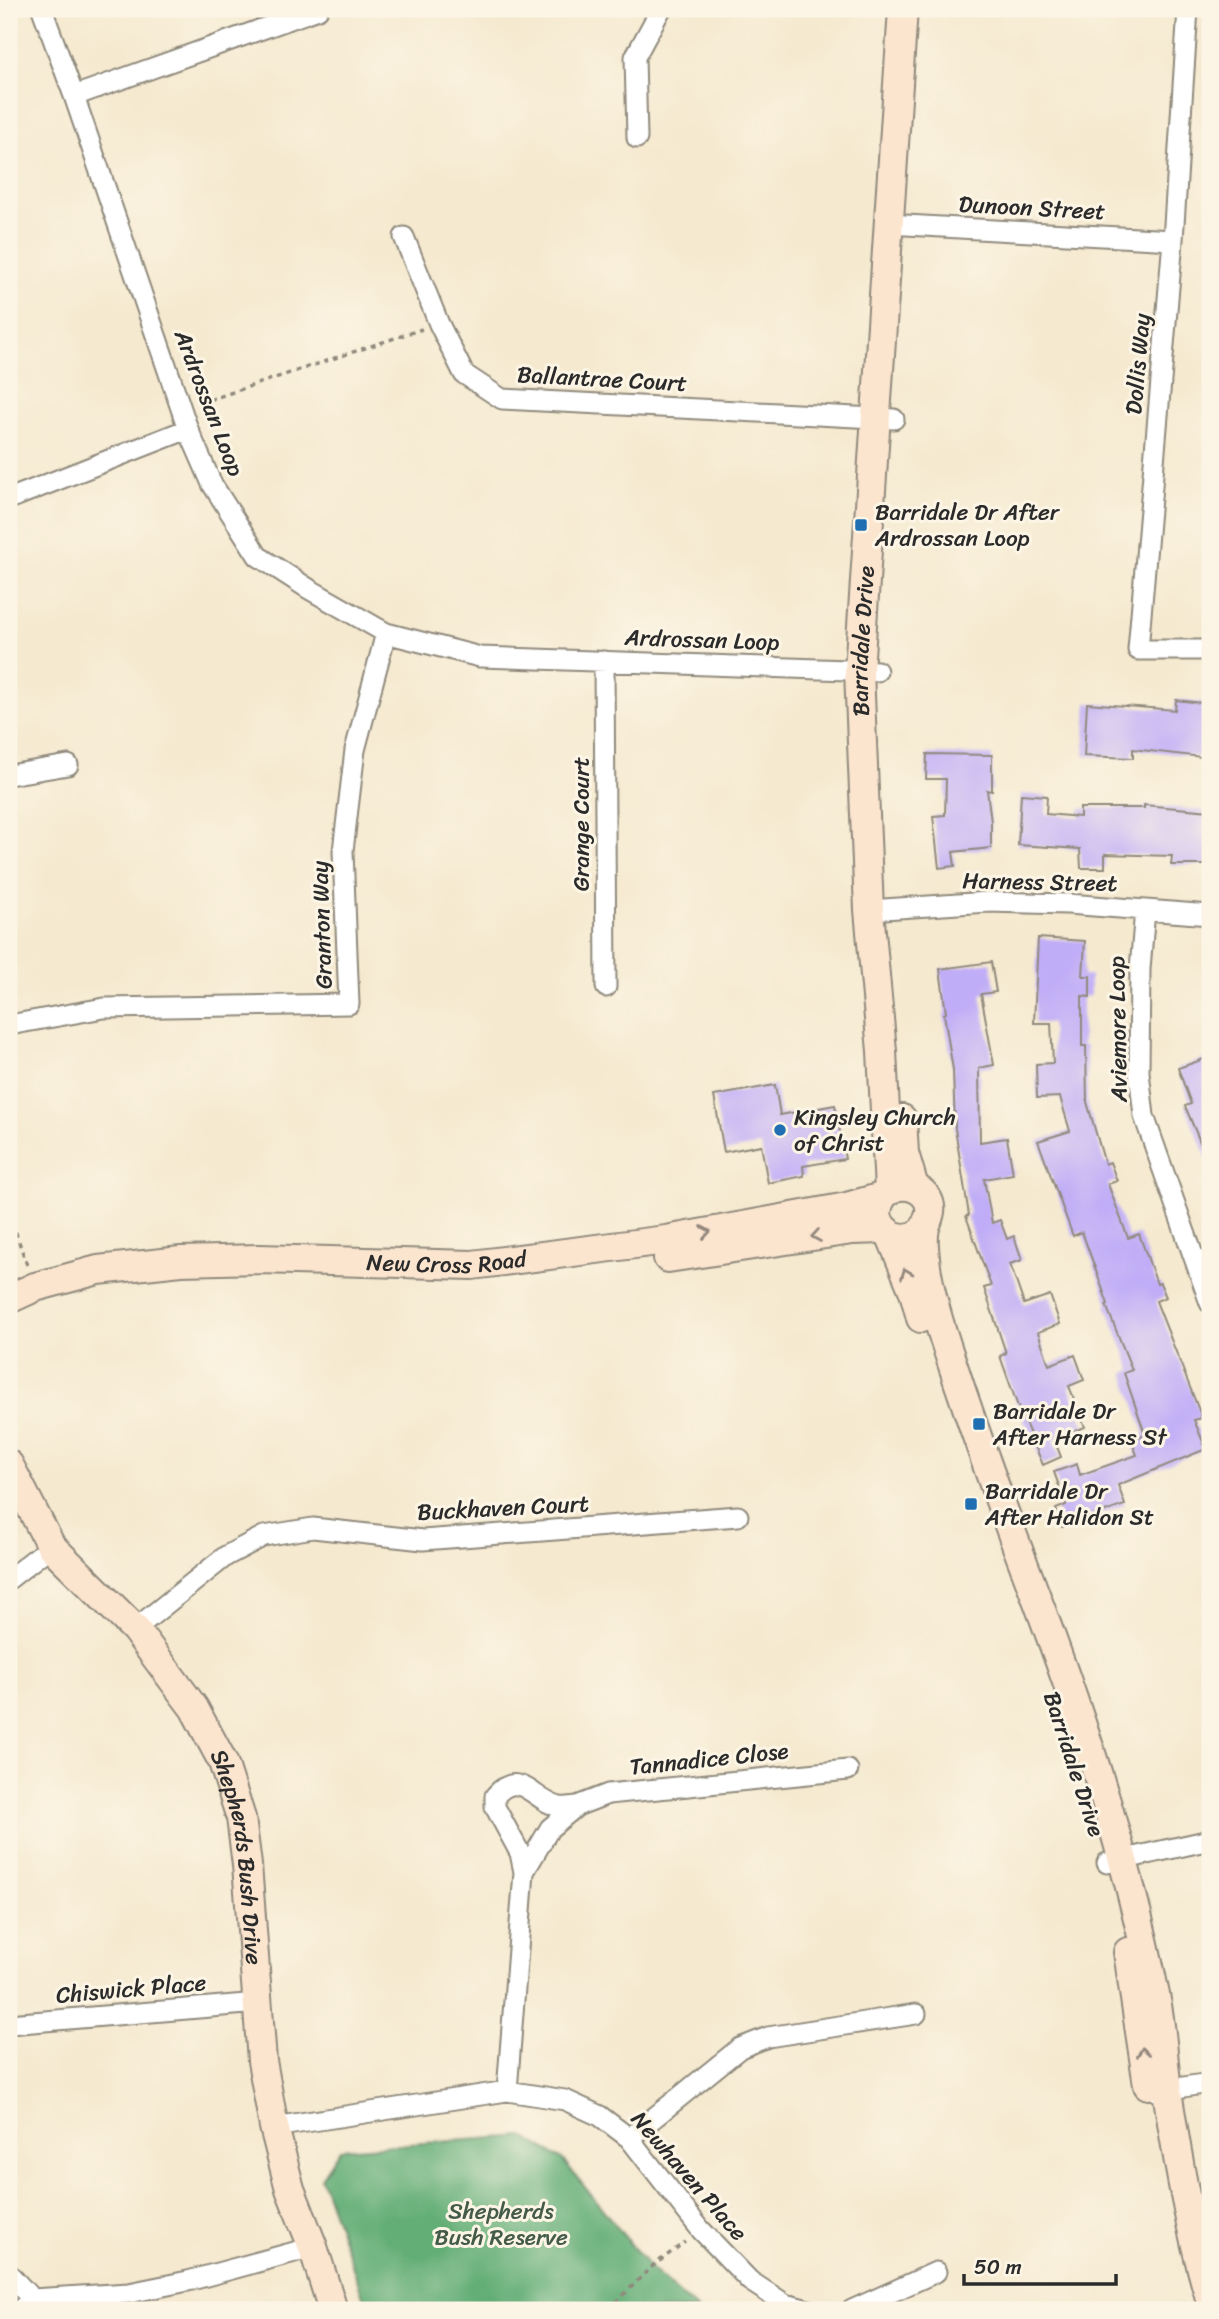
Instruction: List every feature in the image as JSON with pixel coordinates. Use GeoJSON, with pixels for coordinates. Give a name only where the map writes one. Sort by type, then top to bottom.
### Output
{"type":"FeatureCollection","features":[{"type":"Feature","properties":{"kind":"street","name":"Ardrossan Loop"},"geometry":{"type":"LineString","coordinates":[[42,9],[75,96],[188,429],[212,484],[258,556],[309,589],[386,632],[480,657],[868,671]]}},
{"type":"Feature","properties":{"kind":"street"},"geometry":{"type":"LineString","coordinates":[[75,96],[318,9]]}},
{"type":"Feature","properties":{"kind":"street"},"geometry":{"type":"LineString","coordinates":[[637,138],[635,57],[662,9]]}},
{"type":"Feature","properties":{"kind":"street","name":"Barridale Drive"},"geometry":{"type":"LineString","coordinates":[[895,1191],[882,1051],[879,909],[868,671],[897,225],[904,9]]}},
{"type":"Feature","properties":{"kind":"street","name":"Barridale Drive"},"geometry":{"type":"LineString","coordinates":[[897,225],[922,9]]}},
{"type":"Feature","properties":{"kind":"street","name":"Dollis Way"},"geometry":{"type":"LineString","coordinates":[[1188,9],[1173,240],[1138,650],[1210,650]]}},
{"type":"Feature","properties":{"kind":"street","name":"Dunoon Street"},"geometry":{"type":"LineString","coordinates":[[897,225],[1173,240]]}},
{"type":"Feature","properties":{"kind":"street","name":"Ballantrae Court"},"geometry":{"type":"LineString","coordinates":[[404,237],[439,324],[464,374],[502,399],[885,418]]}},
{"type":"Feature","properties":{"kind":"street"},"geometry":{"type":"LineString","coordinates":[[9,499],[188,429]]}},
{"type":"Feature","properties":{"kind":"street","name":"Granton Way"},"geometry":{"type":"LineString","coordinates":[[9,1025],[104,1008],[349,1004],[343,851],[355,750],[386,632]]}},
{"type":"Feature","properties":{"kind":"street","name":"Grange Court"},"geometry":{"type":"LineString","coordinates":[[604,661],[606,986]]}},
{"type":"Feature","properties":{"kind":"street"},"geometry":{"type":"LineString","coordinates":[[9,775],[68,765]]}},
{"type":"Feature","properties":{"kind":"street","name":"Harness Street"},"geometry":{"type":"LineString","coordinates":[[879,909],[988,902],[1068,904],[1210,915]]}},
{"type":"Feature","properties":{"kind":"street","name":"Aviemore Loop"},"geometry":{"type":"LineString","coordinates":[[1145,910],[1139,969],[1139,1072],[1144,1116],[1210,1303]]}},
{"type":"Feature","properties":{"kind":"street"},"geometry":{"type":"LineString","coordinates":[[895,1191],[921,1191],[930,1205],[929,1221],[920,1234],[905,1239],[887,1232],[878,1213],[895,1191]]}},
{"type":"Feature","properties":{"kind":"street","name":"New Cross Road"},"geometry":{"type":"LineString","coordinates":[[9,1299],[35,1287],[98,1270],[181,1261],[259,1259],[472,1265],[666,1240],[847,1207],[895,1191]]}},
{"type":"Feature","properties":{"kind":"street","name":"Barridale Drive"},"geometry":{"type":"LineString","coordinates":[[925,1228],[926,1268],[953,1366],[1002,1508],[1051,1634],[1115,1861],[1130,1964],[1194,2243],[1210,2298]]}},
{"type":"Feature","properties":{"kind":"street","name":"New Cross Road"},"geometry":{"type":"LineString","coordinates":[[9,1320],[41,1304],[102,1289],[182,1279],[259,1277],[473,1284],[852,1230],[887,1232]]}},
{"type":"Feature","properties":{"kind":"street","name":"Barridale Drive"},"geometry":{"type":"LineString","coordinates":[[887,1232],[914,1292],[937,1370],[1115,1861]]}},
{"type":"Feature","properties":{"kind":"street","name":"Shepherds Bush Drive"},"geometry":{"type":"LineString","coordinates":[[9,1465],[51,1546],[135,1629],[194,1708],[223,1762],[241,1818],[262,2061],[274,2127],[290,2189],[333,2310]]}},
{"type":"Feature","properties":{"kind":"street","name":"Buckhaven Court"},"geometry":{"type":"LineString","coordinates":[[135,1629],[226,1556],[264,1536],[313,1528],[423,1540],[738,1516]]}},
{"type":"Feature","properties":{"kind":"street"},"geometry":{"type":"LineString","coordinates":[[9,1579],[51,1546]]}},
{"type":"Feature","properties":{"kind":"street","name":"Tannadice Close"},"geometry":{"type":"LineString","coordinates":[[507,2091],[524,1872],[520,1853],[495,1807],[495,1796],[502,1788],[513,1784],[524,1786],[540,1798],[561,1808],[577,1806],[608,1794],[848,1770]]}},
{"type":"Feature","properties":{"kind":"street","name":"Tannadice Close"},"geometry":{"type":"LineString","coordinates":[[524,1872],[550,1828],[577,1806]]}},
{"type":"Feature","properties":{"kind":"street"},"geometry":{"type":"LineString","coordinates":[[1115,1861],[1210,1840]]}},
{"type":"Feature","properties":{"kind":"street","name":"Chiswick Place"},"geometry":{"type":"LineString","coordinates":[[9,2024],[257,2004]]}},
{"type":"Feature","properties":{"kind":"street"},"geometry":{"type":"LineString","coordinates":[[629,2138],[740,2048],[768,2037],[916,2014]]}},
{"type":"Feature","properties":{"kind":"street"},"geometry":{"type":"LineString","coordinates":[[1158,2091],[1210,2083]]}},
{"type":"Feature","properties":{"kind":"street","name":"Newhaven Place"},"geometry":{"type":"LineString","coordinates":[[274,2127],[507,2091],[565,2100],[600,2116],[629,2138],[701,2230],[750,2280],[785,2304],[808,2310]]}},
{"type":"Feature","properties":{"kind":"street","name":"Barridale Drive"},"geometry":{"type":"LineString","coordinates":[[1158,2091],[1178,2253],[1195,2310]]}},
{"type":"Feature","properties":{"kind":"street"},"geometry":{"type":"LineString","coordinates":[[9,2274],[26,2305],[130,2293],[188,2281],[313,2248]]}},
{"type":"Feature","properties":{"kind":"street"},"geometry":{"type":"LineString","coordinates":[[852,2310],[936,2272]]}},
{"type":"Feature","properties":{"kind":"path"},"geometry":{"type":"LineString","coordinates":[[181,409],[439,324]]}},
{"type":"Feature","properties":{"kind":"path"},"geometry":{"type":"LineString","coordinates":[[9,1213],[35,1287]]}},
{"type":"Feature","properties":{"kind":"path"},"geometry":{"type":"LineString","coordinates":[[609,2310],[650,2267],[701,2230]]}},
{"type":"Feature","properties":{"kind":"green space","name":"Shepherds Bush Reserve"},"geometry":{"type":"Polygon","coordinates":[[[523,2136],[563,2160],[650,2268],[697,2310],[368,2310],[321,2178],[340,2149],[523,2136]]]}},
{"type":"Feature","properties":{"kind":"building"},"geometry":{"type":"Polygon","coordinates":[[[1176,700],[1210,704],[1210,758],[1133,749],[1133,758],[1084,756],[1087,703],[1175,710],[1176,700]]]}},
{"type":"Feature","properties":{"kind":"building"},"geometry":{"type":"Polygon","coordinates":[[[927,754],[992,755],[992,791],[987,790],[991,848],[953,852],[955,866],[939,868],[933,816],[945,815],[946,779],[926,779],[927,754]]]}},
{"type":"Feature","properties":{"kind":"building"},"geometry":{"type":"Polygon","coordinates":[[[1021,794],[1047,796],[1046,814],[1080,817],[1080,808],[1144,808],[1144,805],[1210,811],[1210,865],[1171,865],[1172,856],[1105,854],[1105,868],[1081,868],[1080,849],[1018,845],[1021,794]]]}},
{"type":"Feature","properties":{"kind":"building"},"geometry":{"type":"Polygon","coordinates":[[[1038,938],[1085,941],[1083,976],[1090,976],[1090,997],[1082,996],[1082,1046],[1086,1046],[1087,1102],[1105,1164],[1110,1162],[1117,1181],[1108,1184],[1128,1238],[1139,1234],[1157,1284],[1160,1283],[1166,1297],[1156,1301],[1202,1418],[1194,1420],[1206,1449],[1118,1485],[1125,1505],[1062,1527],[1056,1509],[1066,1505],[1054,1472],[1077,1464],[1080,1475],[1137,1455],[1131,1440],[1145,1434],[1124,1373],[1132,1370],[1106,1305],[1108,1304],[1082,1232],[1073,1236],[1038,1141],[1070,1131],[1060,1097],[1037,1098],[1036,1064],[1053,1063],[1051,1023],[1034,1023],[1038,938]]]}},
{"type":"Feature","properties":{"kind":"building"},"geometry":{"type":"Polygon","coordinates":[[[991,962],[996,992],[981,994],[994,1065],[979,1068],[980,1142],[1007,1138],[1013,1174],[984,1179],[992,1223],[1000,1220],[1007,1239],[1014,1236],[1022,1260],[1010,1264],[1024,1304],[1050,1295],[1060,1324],[1038,1332],[1049,1365],[1075,1355],[1084,1380],[1069,1386],[1085,1427],[1054,1439],[1061,1457],[1043,1465],[1000,1356],[1006,1353],[984,1288],[991,1286],[966,1216],[969,1215],[955,1129],[953,1070],[940,969],[991,962]]]}},
{"type":"Feature","properties":{"kind":"building"},"geometry":{"type":"Polygon","coordinates":[[[1210,1057],[1210,1166],[1185,1106],[1191,1104],[1178,1068],[1210,1057]]]}},
{"type":"Feature","properties":{"kind":"building","name":"Kingsley Church of Christ"},"geometry":{"type":"Polygon","coordinates":[[[775,1085],[780,1115],[835,1105],[845,1159],[803,1166],[804,1176],[768,1183],[761,1145],[724,1152],[714,1096],[775,1085]]]}},
{"type":"Feature","properties":{"kind":"place","name":"Barridale Dr After Ardrossan Loop"},"geometry":{"type":"Point","coordinates":[861,525]}},
{"type":"Feature","properties":{"kind":"place","name":"Kingsley Church of Christ"},"geometry":{"type":"Point","coordinates":[780,1130]}},
{"type":"Feature","properties":{"kind":"place","name":"Barridale Dr After Harness St"},"geometry":{"type":"Point","coordinates":[979,1424]}},
{"type":"Feature","properties":{"kind":"place","name":"Barridale Dr After Halidon St"},"geometry":{"type":"Point","coordinates":[971,1504]}}]}
